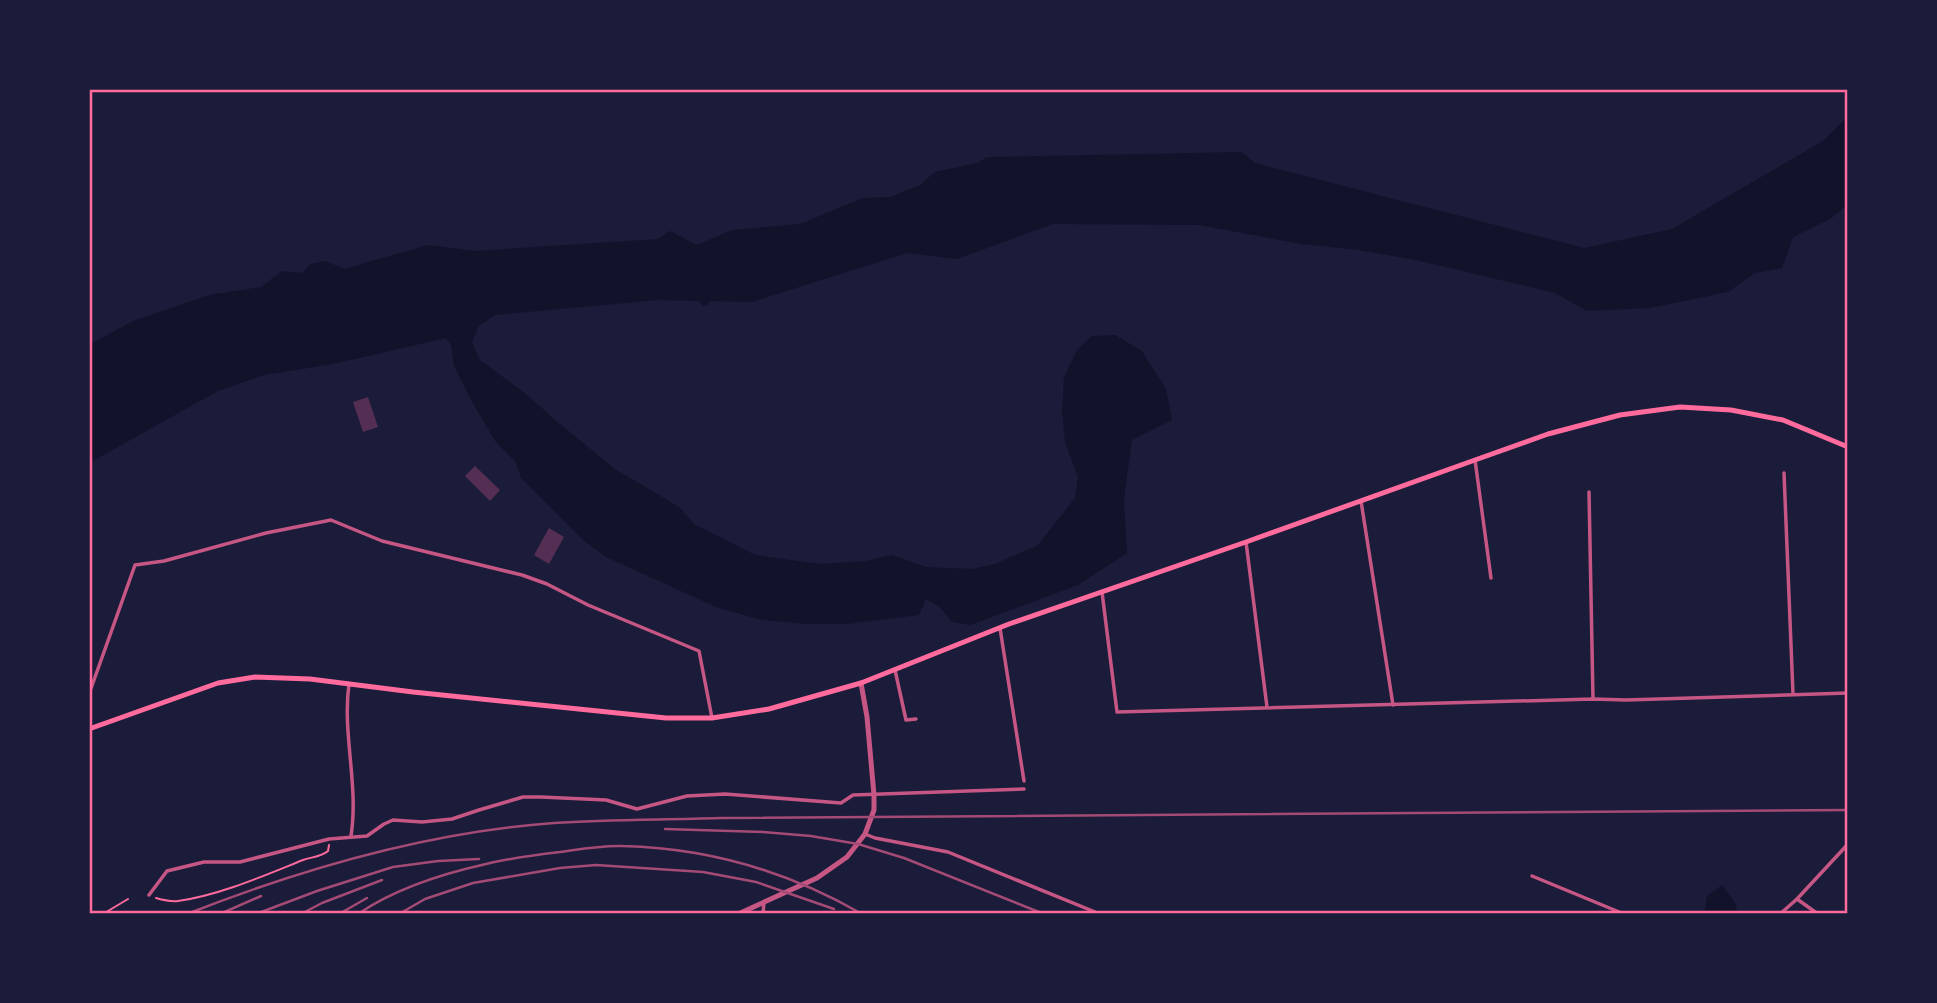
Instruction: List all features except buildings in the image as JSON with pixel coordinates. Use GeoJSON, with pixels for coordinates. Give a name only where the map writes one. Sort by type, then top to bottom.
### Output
{"type":"FeatureCollection","features":[{"type":"Feature","properties":{"kind":"main road"},"geometry":{"type":"LineString","coordinates":[[89,729],[218,683],[255,677],[310,678],[413,692],[653,717],[712,718],[769,709],[895,670],[1000,628],[1548,434],[1620,415],[1680,407],[1731,410],[1783,420],[1848,447]]}},
{"type":"Feature","properties":{"kind":"street"},"geometry":{"type":"LineString","coordinates":[[1475,460],[1491,578]]}},
{"type":"Feature","properties":{"kind":"street"},"geometry":{"type":"LineString","coordinates":[[1784,473],[1793,694]]}},
{"type":"Feature","properties":{"kind":"street"},"geometry":{"type":"LineString","coordinates":[[1589,492],[1593,699]]}},
{"type":"Feature","properties":{"kind":"street"},"geometry":{"type":"LineString","coordinates":[[1361,501],[1392,705]]}},
{"type":"Feature","properties":{"kind":"street"},"geometry":{"type":"LineString","coordinates":[[89,694],[135,565],[164,561],[266,533],[331,520],[382,541],[522,575],[699,651],[712,718]]}},
{"type":"Feature","properties":{"kind":"street"},"geometry":{"type":"LineString","coordinates":[[1246,542],[1267,708]]}},
{"type":"Feature","properties":{"kind":"street"},"geometry":{"type":"LineString","coordinates":[[1102,592],[1117,712],[1848,692]]}},
{"type":"Feature","properties":{"kind":"street"},"geometry":{"type":"LineString","coordinates":[[1000,628],[1024,781]]}},
{"type":"Feature","properties":{"kind":"street"},"geometry":{"type":"LineString","coordinates":[[895,670],[906,720],[916,719]]}},
{"type":"Feature","properties":{"kind":"street"},"geometry":{"type":"LineString","coordinates":[[738,914],[817,878],[847,857],[865,834],[874,810],[874,795],[861,682]]}},
{"type":"Feature","properties":{"kind":"street"},"geometry":{"type":"LineString","coordinates":[[349,684],[346,702],[355,813],[351,836]]}},
{"type":"Feature","properties":{"kind":"street"},"geometry":{"type":"LineString","coordinates":[[149,895],[167,871],[204,862],[240,862],[329,839],[367,836],[393,820],[422,822],[452,819],[523,797],[606,800],[637,809],[687,796],[725,794],[841,803],[853,795],[1024,789]]}},
{"type":"Feature","properties":{"kind":"street"},"geometry":{"type":"LineString","coordinates":[[865,834],[948,852],[1100,914]]}},
{"type":"Feature","properties":{"kind":"street"},"geometry":{"type":"LineString","coordinates":[[1780,914],[1797,900],[1848,844]]}},
{"type":"Feature","properties":{"kind":"street"},"geometry":{"type":"LineString","coordinates":[[1532,876],[1624,914]]}},
{"type":"Feature","properties":{"kind":"street"},"geometry":{"type":"LineString","coordinates":[[1797,900],[1818,914]]}},
{"type":"Feature","properties":{"kind":"street"},"geometry":{"type":"LineString","coordinates":[[763,914],[764,902]]}},
{"type":"Feature","properties":{"kind":"path"},"geometry":{"type":"LineString","coordinates":[[149,895],[165,901],[177,901],[262,877],[324,855],[328,851],[329,839]]}},
{"type":"Feature","properties":{"kind":"path"},"geometry":{"type":"LineString","coordinates":[[103,914],[128,899]]}},
{"type":"Feature","properties":{"kind":"shaded area"},"geometry":{"type":"Polygon","coordinates":[[[1848,116],[1848,204],[1830,219],[1793,237],[1782,268],[1755,273],[1728,292],[1650,308],[1587,311],[1555,293],[1416,260],[1301,244],[1199,225],[1053,224],[957,259],[907,253],[752,302],[709,301],[708,305],[703,306],[699,301],[658,300],[495,315],[479,326],[472,342],[480,360],[526,394],[615,469],[679,507],[694,524],[755,555],[820,564],[865,561],[892,555],[926,567],[972,569],[995,564],[1038,545],[1075,498],[1078,477],[1065,442],[1062,411],[1064,377],[1077,350],[1092,336],[1115,335],[1142,351],[1166,389],[1172,420],[1132,440],[1124,498],[1127,553],[1078,585],[970,625],[952,622],[940,607],[926,599],[919,615],[847,624],[762,620],[716,607],[606,557],[583,540],[521,478],[516,462],[495,441],[470,398],[454,366],[451,345],[446,338],[333,364],[264,375],[218,391],[89,463],[89,345],[133,321],[209,295],[261,287],[282,271],[303,273],[310,264],[326,261],[344,269],[428,245],[475,251],[658,239],[670,231],[697,245],[732,230],[800,224],[863,198],[891,197],[920,185],[935,172],[977,163],[987,157],[1242,152],[1255,163],[1584,248],[1672,229],[1823,141],[1848,116]]]}},
{"type":"Feature","properties":{"kind":"shaded area"},"geometry":{"type":"Polygon","coordinates":[[[1722,885],[1736,904],[1737,914],[1704,914],[1707,896],[1722,885]]]}},
{"type":"Feature","properties":{"kind":"railway"},"geometry":{"type":"LineString","coordinates":[[187,914],[321,867],[367,855],[460,835],[554,823],[720,818],[1848,810]]}},
{"type":"Feature","properties":{"kind":"railway"},"geometry":{"type":"LineString","coordinates":[[665,829],[763,832],[858,844],[904,858],[1044,914]]}},
{"type":"Feature","properties":{"kind":"railway"},"geometry":{"type":"LineString","coordinates":[[358,914],[403,889],[452,872],[513,858],[615,846],[686,852],[747,865],[806,886],[862,914]]}},
{"type":"Feature","properties":{"kind":"railway"},"geometry":{"type":"LineString","coordinates":[[256,914],[393,867],[479,859]]}},
{"type":"Feature","properties":{"kind":"railway"},"geometry":{"type":"LineString","coordinates":[[399,914],[425,899],[473,883],[560,868],[596,865],[703,872],[756,882],[834,909]]}},
{"type":"Feature","properties":{"kind":"railway"},"geometry":{"type":"LineString","coordinates":[[301,914],[382,880]]}},
{"type":"Feature","properties":{"kind":"railway"},"geometry":{"type":"LineString","coordinates":[[220,914],[261,896]]}},
{"type":"Feature","properties":{"kind":"railway"},"geometry":{"type":"LineString","coordinates":[[339,914],[367,898]]}}]}
